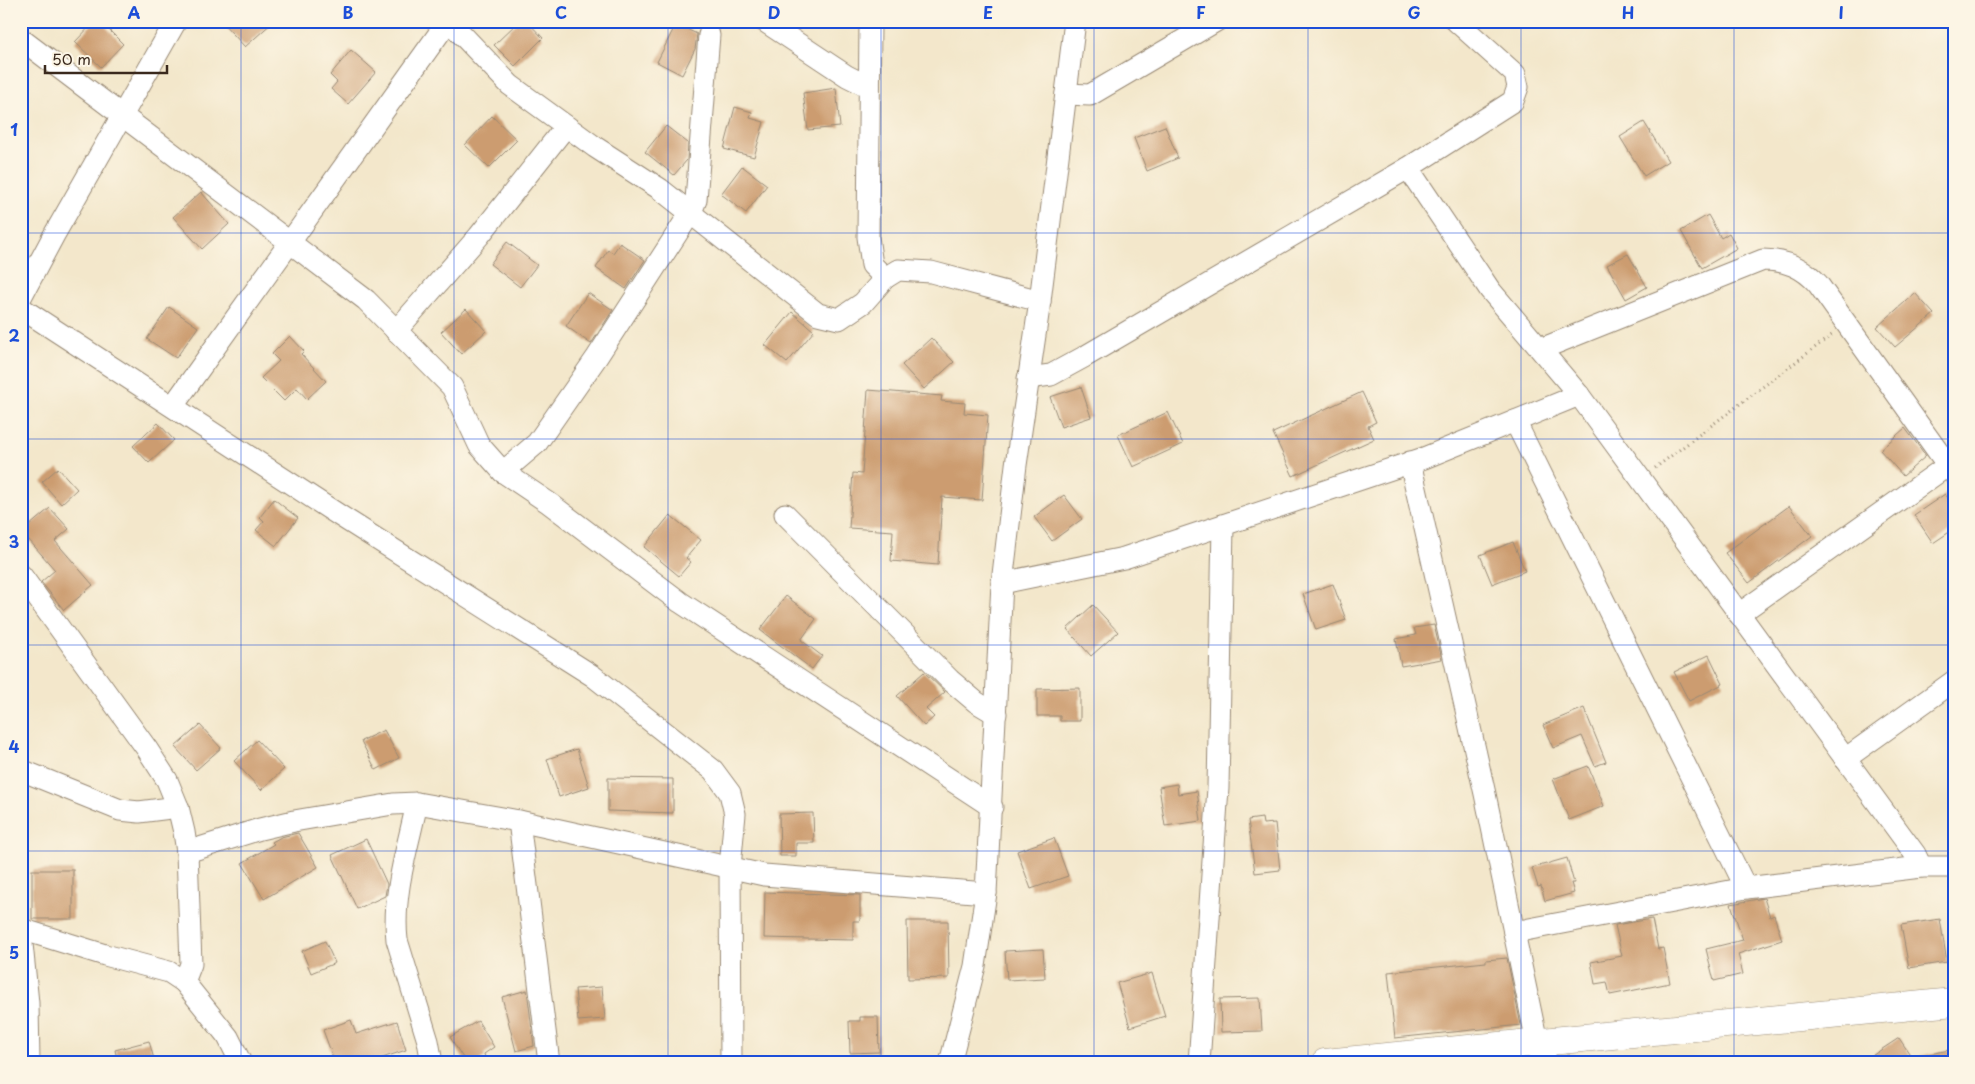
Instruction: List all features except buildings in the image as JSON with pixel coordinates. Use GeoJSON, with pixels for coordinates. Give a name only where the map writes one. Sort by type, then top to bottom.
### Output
{"type":"FeatureCollection","features":[{"type":"Feature","properties":{"kind":"main road"},"geometry":{"type":"LineString","coordinates":[[1325,1063],[1542,1052],[1954,1002]]}},
{"type":"Feature","properties":{"kind":"street"},"geometry":{"type":"LineString","coordinates":[[21,297],[54,235],[176,21]]}},
{"type":"Feature","properties":{"kind":"street"},"geometry":{"type":"LineString","coordinates":[[173,406],[449,21],[510,85],[690,212],[818,314],[839,319],[863,302],[885,278],[898,270],[931,272],[1040,300]]}},
{"type":"Feature","properties":{"kind":"street"},"geometry":{"type":"LineString","coordinates":[[764,21],[846,76],[869,87]]}},
{"type":"Feature","properties":{"kind":"street"},"geometry":{"type":"LineString","coordinates":[[870,21],[868,237],[872,265],[885,278]]}},
{"type":"Feature","properties":{"kind":"street"},"geometry":{"type":"LineString","coordinates":[[950,1063],[975,966],[986,893],[992,807],[1002,582],[1075,21]]}},
{"type":"Feature","properties":{"kind":"street"},"geometry":{"type":"LineString","coordinates":[[1066,94],[1090,96],[1216,21]]}},
{"type":"Feature","properties":{"kind":"street"},"geometry":{"type":"LineString","coordinates":[[1028,378],[1051,375],[1084,357],[1408,168],[1513,101],[1516,94],[1517,80],[1511,69],[1456,21]]}},
{"type":"Feature","properties":{"kind":"street"},"geometry":{"type":"LineString","coordinates":[[503,472],[537,443],[597,357],[696,200],[709,34]]}},
{"type":"Feature","properties":{"kind":"street"},"geometry":{"type":"LineString","coordinates":[[21,39],[366,300],[452,387],[479,445],[503,472],[549,503],[680,602],[992,807]]}},
{"type":"Feature","properties":{"kind":"street"},"geometry":{"type":"LineString","coordinates":[[396,330],[479,236],[566,126]]}},
{"type":"Feature","properties":{"kind":"street"},"geometry":{"type":"LineString","coordinates":[[1408,168],[1490,290],[1579,395],[1914,854],[1921,867]]}},
{"type":"Feature","properties":{"kind":"street"},"geometry":{"type":"LineString","coordinates":[[1541,349],[1763,260],[1784,262],[1803,270],[1818,284],[1950,470],[1739,614]]}},
{"type":"Feature","properties":{"kind":"street"},"geometry":{"type":"LineString","coordinates":[[21,308],[593,676],[713,770],[730,793],[735,814],[730,867],[731,1063]]}},
{"type":"Feature","properties":{"kind":"street"},"geometry":{"type":"LineString","coordinates":[[1002,582],[1124,558],[1410,462],[1579,395]]}},
{"type":"Feature","properties":{"kind":"street"},"geometry":{"type":"LineString","coordinates":[[1515,421],[1746,888]]}},
{"type":"Feature","properties":{"kind":"street"},"geometry":{"type":"LineString","coordinates":[[1410,462],[1542,1052]]}},
{"type":"Feature","properties":{"kind":"street"},"geometry":{"type":"LineString","coordinates":[[785,514],[962,692],[996,714]]}},
{"type":"Feature","properties":{"kind":"street"},"geometry":{"type":"LineString","coordinates":[[1199,1063],[1218,788],[1223,525]]}},
{"type":"Feature","properties":{"kind":"street"},"geometry":{"type":"LineString","coordinates":[[21,575],[147,749],[167,780],[178,807],[187,852],[191,964],[184,982]]}},
{"type":"Feature","properties":{"kind":"street"},"geometry":{"type":"LineString","coordinates":[[1845,759],[1954,681]]}},
{"type":"Feature","properties":{"kind":"street"},"geometry":{"type":"LineString","coordinates":[[21,770],[120,810],[139,812],[178,807]]}},
{"type":"Feature","properties":{"kind":"street"},"geometry":{"type":"LineString","coordinates":[[187,852],[260,829],[294,821],[393,804],[417,803],[519,820],[764,875],[986,893]]}},
{"type":"Feature","properties":{"kind":"street"},"geometry":{"type":"LineString","coordinates":[[417,803],[398,898],[396,924],[397,940],[428,1041],[432,1063]]}},
{"type":"Feature","properties":{"kind":"street"},"geometry":{"type":"LineString","coordinates":[[519,820],[549,1063]]}},
{"type":"Feature","properties":{"kind":"street"},"geometry":{"type":"LineString","coordinates":[[1514,932],[1746,888],[1921,867],[1954,867]]}},
{"type":"Feature","properties":{"kind":"street"},"geometry":{"type":"LineString","coordinates":[[21,929],[105,955],[169,972],[184,982],[228,1037],[241,1063]]}},
{"type":"Feature","properties":{"kind":"street"},"geometry":{"type":"LineString","coordinates":[[21,934],[28,1003],[29,1063]]}},
{"type":"Feature","properties":{"kind":"path"},"geometry":{"type":"LineString","coordinates":[[1640,479],[1846,324]]}}]}
